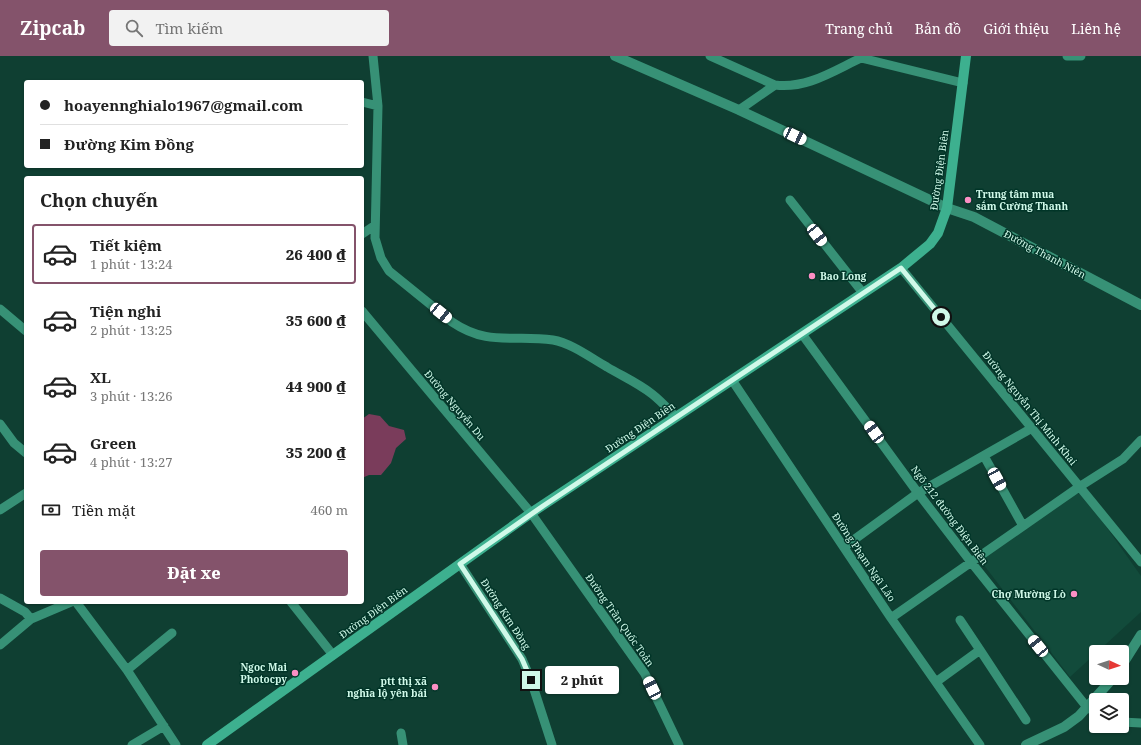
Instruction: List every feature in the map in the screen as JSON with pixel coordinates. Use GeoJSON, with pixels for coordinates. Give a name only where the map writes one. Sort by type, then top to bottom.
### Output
{"type":"FeatureCollection","features":[{"type":"Feature","properties":{"kind":"main road","name":"Đường Điện Biên"},"geometry":{"type":"LineString","coordinates":[[207,745],[531,514],[901,268],[930,244],[938,233],[947,208],[966,56]]}},
{"type":"Feature","properties":{"kind":"street"},"geometry":{"type":"LineString","coordinates":[[373,56],[378,106],[374,226],[377,248],[389,271],[461,328],[473,334],[486,337],[545,339],[566,344],[644,388],[676,417]]}},
{"type":"Feature","properties":{"kind":"street","name":"Đường Thanh Niên"},"geometry":{"type":"LineString","coordinates":[[615,56],[739,110],[947,208],[974,217],[1141,305]]}},
{"type":"Feature","properties":{"kind":"street"},"geometry":{"type":"LineString","coordinates":[[710,56],[775,85],[791,86],[807,83],[861,57],[963,83]]}},
{"type":"Feature","properties":{"kind":"street"},"geometry":{"type":"LineString","coordinates":[[1067,56],[1081,56]]}},
{"type":"Feature","properties":{"kind":"street"},"geometry":{"type":"LineString","coordinates":[[739,110],[775,85]]}},
{"type":"Feature","properties":{"kind":"street"},"geometry":{"type":"LineString","coordinates":[[364,102],[378,106]]}},
{"type":"Feature","properties":{"kind":"street"},"geometry":{"type":"LineString","coordinates":[[790,200],[863,293]]}},
{"type":"Feature","properties":{"kind":"street"},"geometry":{"type":"LineString","coordinates":[[364,233],[374,226]]}},
{"type":"Feature","properties":{"kind":"street","name":"Đường Nguyễn Thị Minh Khai"},"geometry":{"type":"LineString","coordinates":[[901,268],[1141,562]]}},
{"type":"Feature","properties":{"kind":"street"},"geometry":{"type":"LineString","coordinates":[[0,309],[24,328]]}},
{"type":"Feature","properties":{"kind":"street","name":"Đường Nguyễn Du"},"geometry":{"type":"LineString","coordinates":[[364,313],[531,514]]}},
{"type":"Feature","properties":{"kind":"street","name":"Ngõ 212 đường Điện Biên"},"geometry":{"type":"LineString","coordinates":[[802,334],[971,562],[1089,708]]}},
{"type":"Feature","properties":{"kind":"street","name":"Đường Phạm Ngũ Lão"},"geometry":{"type":"LineString","coordinates":[[732,380],[891,618],[980,745]]}},
{"type":"Feature","properties":{"kind":"street"},"geometry":{"type":"LineString","coordinates":[[0,424],[14,443],[24,451]]}},
{"type":"Feature","properties":{"kind":"street"},"geometry":{"type":"LineString","coordinates":[[844,547],[918,492],[1032,428]]}},
{"type":"Feature","properties":{"kind":"street"},"geometry":{"type":"LineString","coordinates":[[891,618],[1079,486],[1123,459],[1141,440]]}},
{"type":"Feature","properties":{"kind":"street"},"geometry":{"type":"LineString","coordinates":[[984,456],[1023,526]]}},
{"type":"Feature","properties":{"kind":"street"},"geometry":{"type":"LineString","coordinates":[[0,510],[24,494]]}},
{"type":"Feature","properties":{"kind":"street","name":"Đường Trần Quốc Toản"},"geometry":{"type":"LineString","coordinates":[[531,514],[645,674],[679,745]]}},
{"type":"Feature","properties":{"kind":"street","name":"Đường Kim Đồng"},"geometry":{"type":"LineString","coordinates":[[460,564],[522,659],[531,680],[552,745]]}},
{"type":"Feature","properties":{"kind":"street"},"geometry":{"type":"LineString","coordinates":[[0,598],[25,612],[31,619]]}},
{"type":"Feature","properties":{"kind":"street"},"geometry":{"type":"LineString","coordinates":[[0,646],[31,619],[65,604]]}},
{"type":"Feature","properties":{"kind":"street"},"geometry":{"type":"LineString","coordinates":[[78,604],[127,670],[176,745]]}},
{"type":"Feature","properties":{"kind":"street"},"geometry":{"type":"LineString","coordinates":[[293,604],[333,655]]}},
{"type":"Feature","properties":{"kind":"street"},"geometry":{"type":"LineString","coordinates":[[960,620],[1026,720]]}},
{"type":"Feature","properties":{"kind":"street"},"geometry":{"type":"LineString","coordinates":[[127,670],[172,633]]}},
{"type":"Feature","properties":{"kind":"street"},"geometry":{"type":"LineString","coordinates":[[1129,654],[1141,635]]}},
{"type":"Feature","properties":{"kind":"street"},"geometry":{"type":"LineString","coordinates":[[936,682],[980,650]]}},
{"type":"Feature","properties":{"kind":"street"},"geometry":{"type":"LineString","coordinates":[[1032,744],[1064,727],[1079,716],[1086,706],[1107,685]]}},
{"type":"Feature","properties":{"kind":"street"},"geometry":{"type":"LineString","coordinates":[[1129,722],[1141,723]]}},
{"type":"Feature","properties":{"kind":"street"},"geometry":{"type":"LineString","coordinates":[[132,745],[164,726]]}},
{"type":"Feature","properties":{"kind":"street"},"geometry":{"type":"LineString","coordinates":[[400,733],[403,745]]}},
{"type":"Feature","properties":{"kind":"shaded area"},"geometry":{"type":"Polygon","coordinates":[[[369,414],[380,416],[389,426],[404,430],[406,439],[396,448],[391,463],[381,475],[369,475],[364,477],[364,418],[369,414]]]}},
{"type":"Feature","properties":{"kind":"shaded area","name":"Chợ Mường Lò"},"geometry":{"type":"Polygon","coordinates":[[[1067,492],[1083,494],[1141,576],[1141,612],[1105,645],[1089,645],[1089,660],[1070,677],[980,560],[1067,492]]]}},
{"type":"Feature","properties":{"kind":"place","name":"Trung tâm mua sắm Cường Thanh"},"geometry":{"type":"Point","coordinates":[968,200]}},
{"type":"Feature","properties":{"kind":"place","name":"Bao Long"},"geometry":{"type":"Point","coordinates":[812,276]}},
{"type":"Feature","properties":{"kind":"place","name":"Chợ Mường Lò"},"geometry":{"type":"Point","coordinates":[1074,594]}},
{"type":"Feature","properties":{"kind":"place","name":"Ngoc Mai Photocpy"},"geometry":{"type":"Point","coordinates":[295,673]}},
{"type":"Feature","properties":{"kind":"place","name":"ptt thị xã nghĩa lộ yên bái"},"geometry":{"type":"Point","coordinates":[435,687]}},
{"type":"Feature","properties":{"kind":"route"},"geometry":{"type":"LineString","coordinates":[[531,680],[522,659],[460,564],[543,506],[901,268],[941,317]]}}]}
